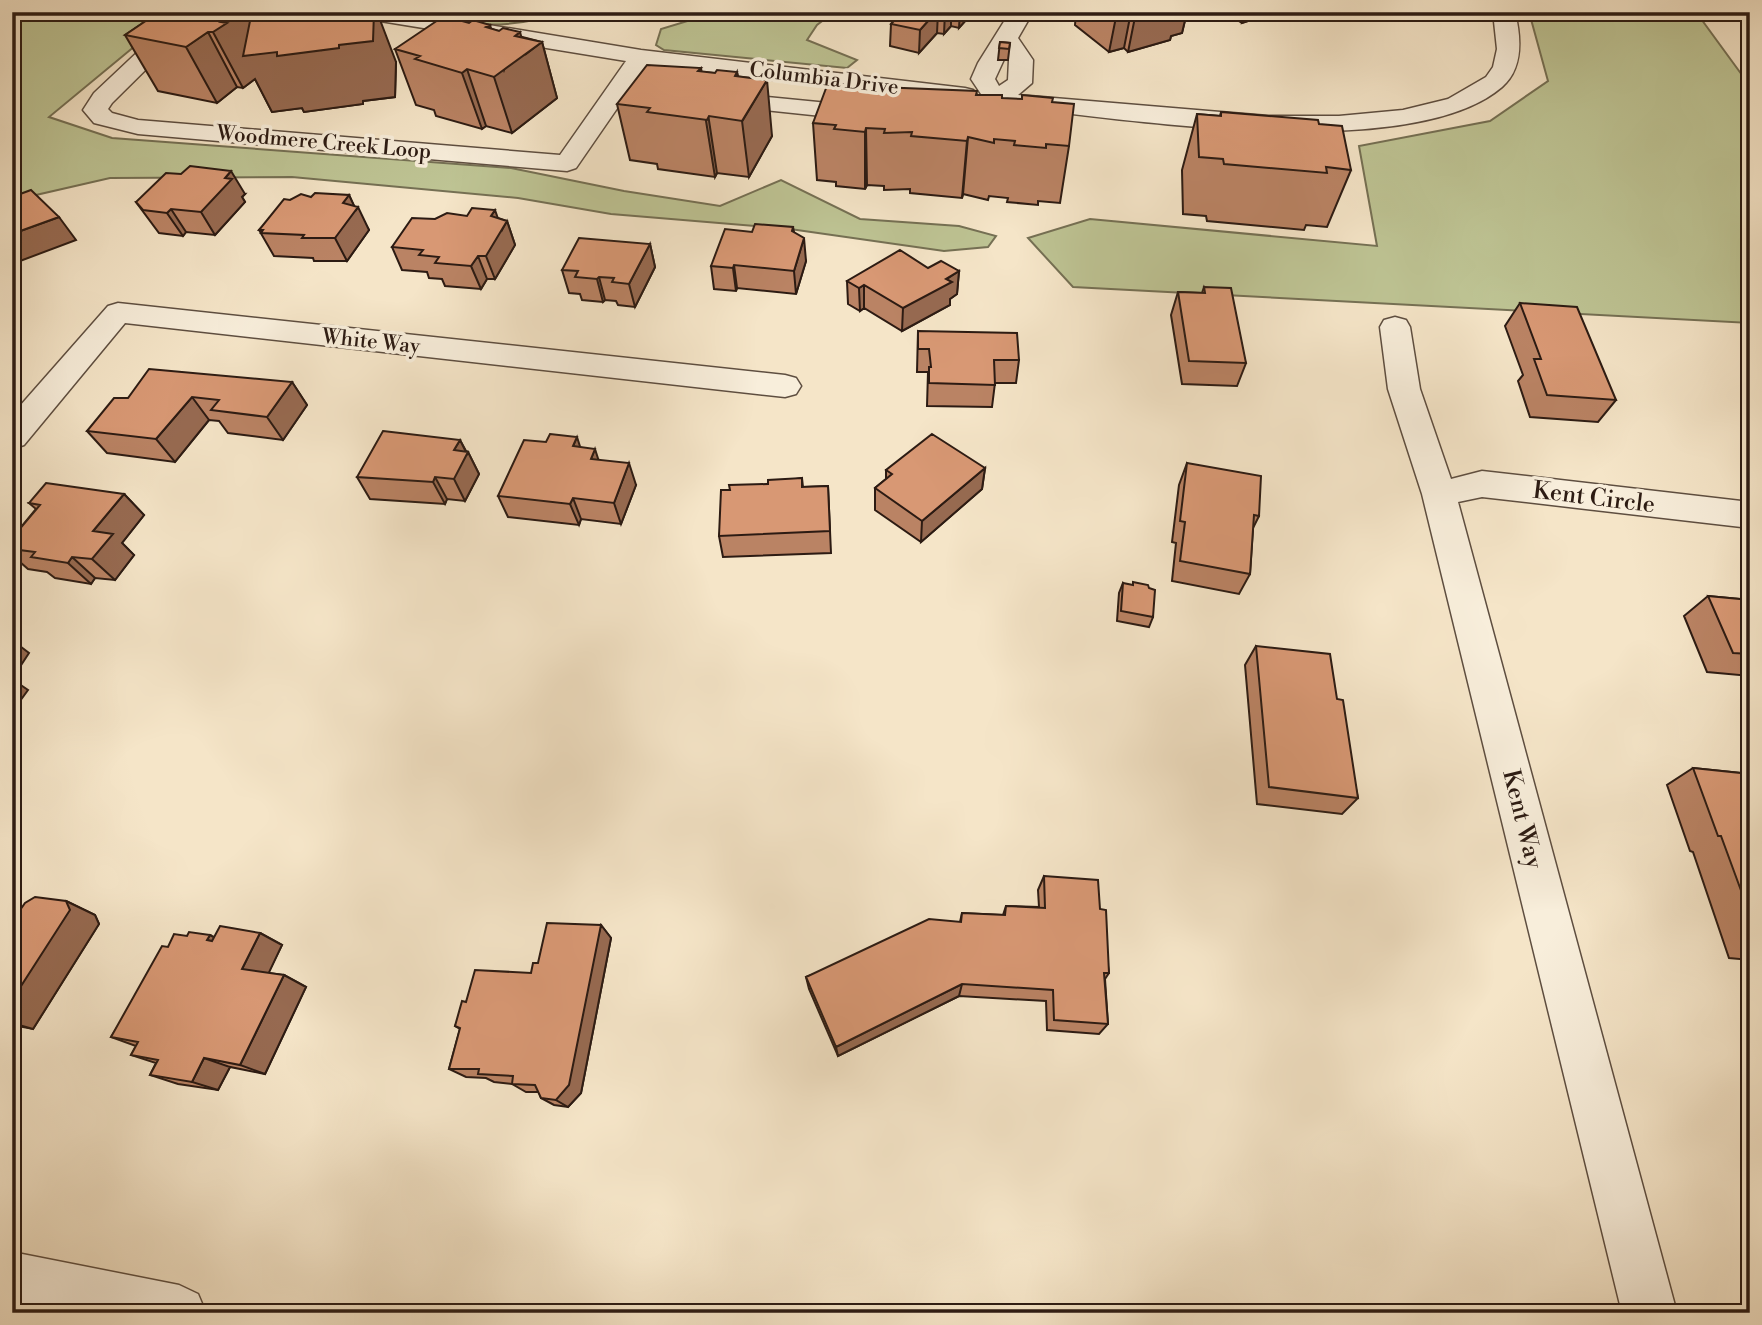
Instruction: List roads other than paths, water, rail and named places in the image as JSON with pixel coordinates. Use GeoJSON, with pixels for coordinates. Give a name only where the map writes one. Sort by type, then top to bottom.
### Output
{"type":"FeatureCollection","features":[{"type":"Feature","properties":{"kind":"street","name":"Woodmere Creek Loop"},"geometry":{"type":"LineString","coordinates":[[192,12],[103,98],[95,110],[103,118],[138,127],[567,163],[641,57]]}},
{"type":"Feature","properties":{"kind":"street","name":"Columbia Drive"},"geometry":{"type":"LineString","coordinates":[[368,12],[641,57],[996,98],[1275,123],[1338,123],[1413,116],[1454,106],[1479,94],[1496,81],[1504,67],[1509,30],[1504,12]]}},
{"type":"Feature","properties":{"kind":"street"},"geometry":{"type":"LineString","coordinates":[[1007,39],[1021,61],[1020,83],[996,98],[982,79],[990,58],[1007,39],[1013,22],[1022,12]]}},
{"type":"Feature","properties":{"kind":"street"},"geometry":{"type":"LineString","coordinates":[[620,89],[647,92]]}},
{"type":"Feature","properties":{"kind":"street"},"geometry":{"type":"LineString","coordinates":[[687,96],[888,116]]}},
{"type":"Feature","properties":{"kind":"street"},"geometry":{"type":"LineString","coordinates":[[1142,138],[1251,146]]}},
{"type":"Feature","properties":{"kind":"street","name":"White Way"},"geometry":{"type":"LineString","coordinates":[[12,437],[118,313],[785,386]]}},
{"type":"Feature","properties":{"kind":"street","name":"Kent Way"},"geometry":{"type":"LineString","coordinates":[[1395,327],[1404,389],[1440,494],[1650,1313]]}},
{"type":"Feature","properties":{"kind":"street","name":"Kent Circle"},"geometry":{"type":"LineString","coordinates":[[1440,494],[1482,484],[1750,515]]}},
{"type":"Feature","properties":{"kind":"street"},"geometry":{"type":"LineString","coordinates":[[12,1279],[179,1313]]}}]}
